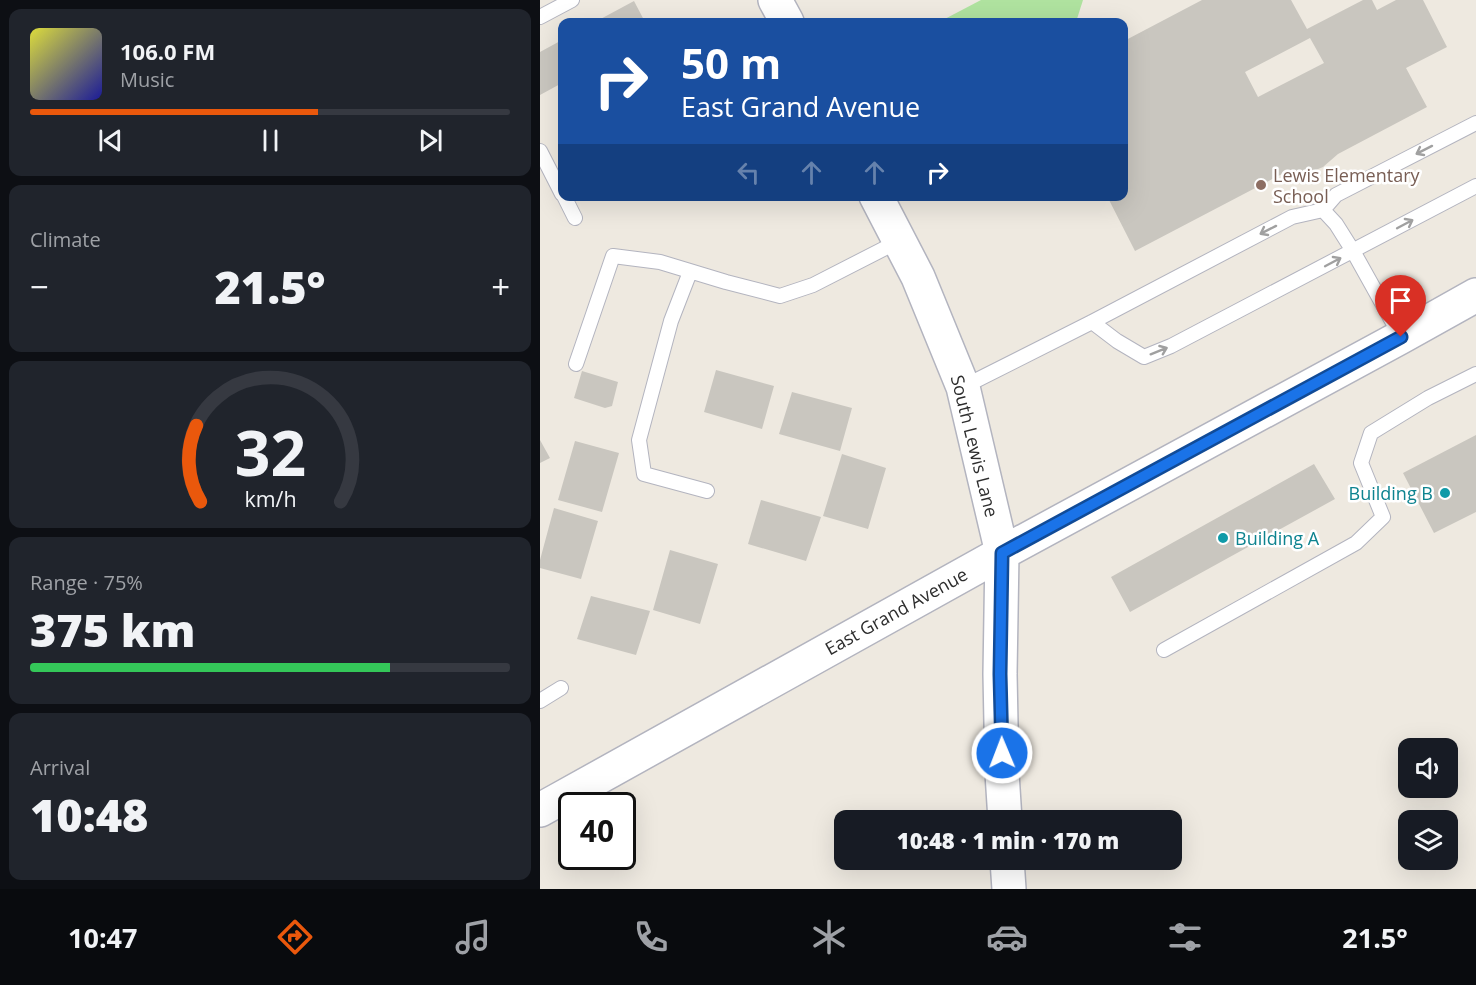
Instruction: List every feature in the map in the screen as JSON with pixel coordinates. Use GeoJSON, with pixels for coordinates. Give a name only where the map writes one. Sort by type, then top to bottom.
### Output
{"type":"FeatureCollection","features":[{"type":"Feature","properties":{"kind":"street"},"geometry":{"type":"LineString","coordinates":[[775,0],[785,18]]}},
{"type":"Feature","properties":{"kind":"street","name":"South Lewis Lane"},"geometry":{"type":"LineString","coordinates":[[879,201],[918,277],[963,387],[1002,553],[1000,674],[1004,810]]}},
{"type":"Feature","properties":{"kind":"street","name":"East Grand Avenue"},"geometry":{"type":"LineString","coordinates":[[540,810],[1002,553],[1401,337],[1474,302]]}},
{"type":"Feature","properties":{"kind":"street"},"geometry":{"type":"LineString","coordinates":[[1008,870],[1009,889]]}},
{"type":"Feature","properties":{"kind":"lane"},"geometry":{"type":"LineString","coordinates":[[540,17],[572,0]]}},
{"type":"Feature","properties":{"kind":"lane"},"geometry":{"type":"LineString","coordinates":[[963,387],[1292,218],[1323,210],[1336,195],[1476,123]]}},
{"type":"Feature","properties":{"kind":"lane"},"geometry":{"type":"LineString","coordinates":[[540,151],[558,185]]}},
{"type":"Feature","properties":{"kind":"lane"},"geometry":{"type":"LineString","coordinates":[[1092,322],[1117,341],[1144,357],[1171,346],[1476,186]]}},
{"type":"Feature","properties":{"kind":"lane"},"geometry":{"type":"LineString","coordinates":[[566,201],[575,218]]}},
{"type":"Feature","properties":{"kind":"lane"},"geometry":{"type":"LineString","coordinates":[[1323,210],[1353,251],[1401,337]]}},
{"type":"Feature","properties":{"kind":"lane"},"geometry":{"type":"LineString","coordinates":[[576,364],[613,256],[660,262],[780,296],[813,285],[899,241]]}},
{"type":"Feature","properties":{"kind":"lane"},"geometry":{"type":"LineString","coordinates":[[690,272],[671,321],[639,441],[644,474],[707,491]]}},
{"type":"Feature","properties":{"kind":"lane"},"geometry":{"type":"LineString","coordinates":[[1164,650],[1356,543],[1383,517],[1360,463],[1371,433],[1428,398],[1476,374]]}},
{"type":"Feature","properties":{"kind":"lane"},"geometry":{"type":"LineString","coordinates":[[540,701],[561,688]]}},
{"type":"Feature","properties":{"kind":"green space"},"geometry":{"type":"Polygon","coordinates":[[[981,0],[1083,0],[1077,18],[947,18],[981,0]]]}},
{"type":"Feature","properties":{"kind":"building"},"geometry":{"type":"Polygon","coordinates":[[[1202,0],[1291,0],[1307,29],[1363,0],[1372,0],[1377,10],[1396,0],[1423,0],[1447,47],[1406,68],[1427,107],[1338,154],[1323,167],[1306,174],[1294,176],[1282,174],[1135,251],[1110,201],[1128,201],[1128,39],[1202,0]],[[1310,38],[1245,72],[1258,97],[1324,63],[1310,38]]]}},
{"type":"Feature","properties":{"kind":"building"},"geometry":{"type":"Polygon","coordinates":[[[634,1],[643,18],[602,18],[634,1]]]}},
{"type":"Feature","properties":{"kind":"building"},"geometry":{"type":"Polygon","coordinates":[[[558,42],[558,85],[540,95],[540,52],[558,42]]]}},
{"type":"Feature","properties":{"kind":"building"},"geometry":{"type":"Polygon","coordinates":[[[716,370],[774,386],[762,429],[704,412],[716,370]]]}},
{"type":"Feature","properties":{"kind":"building"},"geometry":{"type":"Polygon","coordinates":[[[582,371],[618,382],[612,406],[605,408],[574,398],[582,371]]]}},
{"type":"Feature","properties":{"kind":"building"},"geometry":{"type":"Polygon","coordinates":[[[792,392],[852,408],[840,451],[779,434],[792,392]]]}},
{"type":"Feature","properties":{"kind":"building","name":"Building B"},"geometry":{"type":"Polygon","coordinates":[[[1476,435],[1476,512],[1434,533],[1403,473],[1476,435]]]}},
{"type":"Feature","properties":{"kind":"building"},"geometry":{"type":"Polygon","coordinates":[[[540,440],[550,458],[540,463],[540,440]]]}},
{"type":"Feature","properties":{"kind":"building"},"geometry":{"type":"Polygon","coordinates":[[[575,441],[619,453],[602,512],[558,500],[575,441]]]}},
{"type":"Feature","properties":{"kind":"building"},"geometry":{"type":"Polygon","coordinates":[[[842,454],[886,468],[868,529],[823,516],[842,454]]]}},
{"type":"Feature","properties":{"kind":"building","name":"Building A"},"geometry":{"type":"Polygon","coordinates":[[[1314,464],[1335,499],[1130,612],[1111,577],[1314,464]]]}},
{"type":"Feature","properties":{"kind":"building"},"geometry":{"type":"Polygon","coordinates":[[[761,500],[821,517],[806,561],[748,544],[761,500]]]}},
{"type":"Feature","properties":{"kind":"building"},"geometry":{"type":"Polygon","coordinates":[[[554,508],[598,521],[581,579],[540,568],[540,560],[554,508]]]}},
{"type":"Feature","properties":{"kind":"building"},"geometry":{"type":"Polygon","coordinates":[[[670,550],[718,564],[700,624],[653,610],[670,550]]]}},
{"type":"Feature","properties":{"kind":"building"},"geometry":{"type":"Polygon","coordinates":[[[591,596],[650,611],[636,655],[577,639],[591,596]]]}},
{"type":"Feature","properties":{"kind":"place","name":"Lewis Elementary School"},"geometry":{"type":"Point","coordinates":[1261,185]}},
{"type":"Feature","properties":{"kind":"place","name":"Building B"},"geometry":{"type":"Point","coordinates":[1445,493]}},
{"type":"Feature","properties":{"kind":"place","name":"Building A"},"geometry":{"type":"Point","coordinates":[1223,538]}},
{"type":"Feature","properties":{"kind":"route"},"geometry":{"type":"LineString","coordinates":[[1002,753],[1000,674],[1002,553],[1401,337]]}}]}
